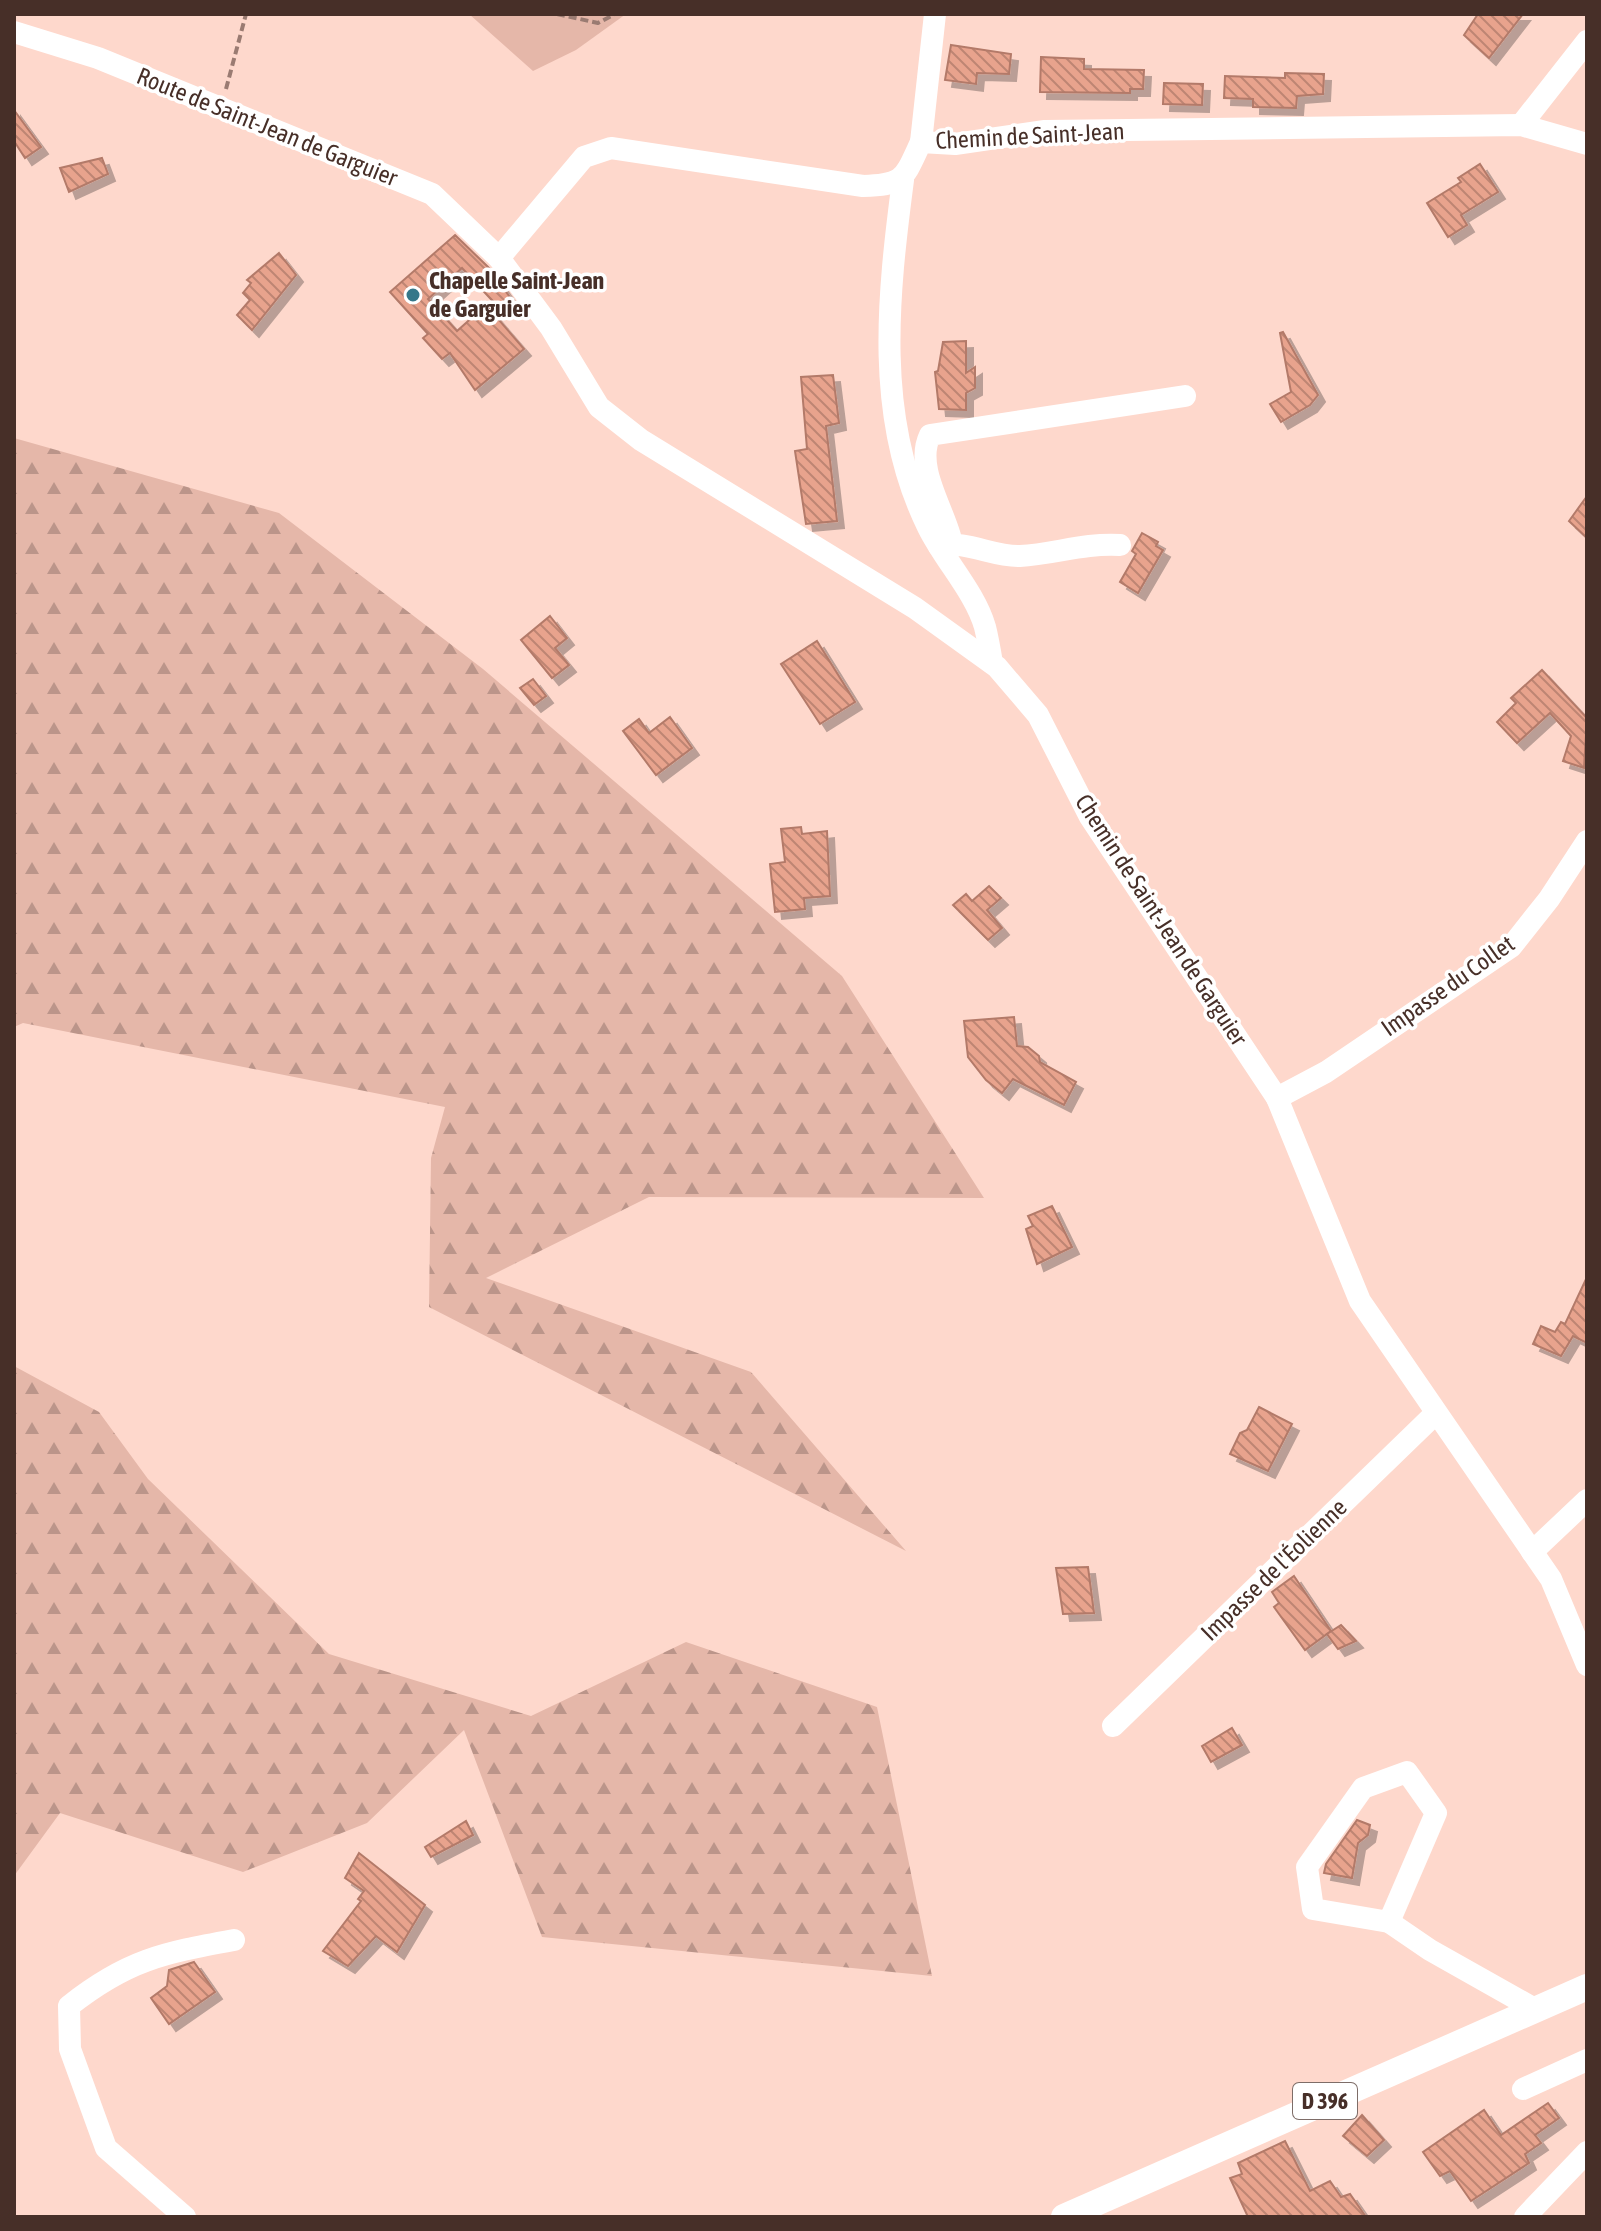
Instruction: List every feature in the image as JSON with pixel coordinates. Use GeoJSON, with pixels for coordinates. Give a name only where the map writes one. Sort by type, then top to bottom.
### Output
{"type":"FeatureCollection","features":[{"type":"Feature","properties":{"kind":"main road","name":"D 396"},"geometry":{"type":"LineString","coordinates":[[1064,2217],[1533,2008],[1587,1987]]}},
{"type":"Feature","properties":{"kind":"street"},"geometry":{"type":"LineString","coordinates":[[921,142],[935,14]]}},
{"type":"Feature","properties":{"kind":"street","name":"Route de Saint-Jean de Garguier"},"geometry":{"type":"LineString","coordinates":[[14,32],[98,58],[432,194],[499,258]]}},
{"type":"Feature","properties":{"kind":"street"},"geometry":{"type":"LineString","coordinates":[[1521,125],[1587,41]]}},
{"type":"Feature","properties":{"kind":"street","name":"Chemin de Saint-Jean"},"geometry":{"type":"LineString","coordinates":[[992,663],[985,625],[927,526],[899,443],[888,363],[889,283],[903,180],[921,142],[955,144],[1045,131],[1521,125],[1587,144]]}},
{"type":"Feature","properties":{"kind":"street"},"geometry":{"type":"LineString","coordinates":[[499,258],[584,157],[611,148],[863,186],[890,186],[903,180]]}},
{"type":"Feature","properties":{"kind":"street","name":"Chemin de Saint-Jean de Garguier"},"geometry":{"type":"LineString","coordinates":[[499,258],[551,328],[599,407],[641,440],[915,608],[992,663],[1038,715],[1090,817],[1277,1098],[1360,1301],[1551,1579],[1587,1665]]}},
{"type":"Feature","properties":{"kind":"street"},"geometry":{"type":"LineString","coordinates":[[939,546],[950,536],[924,467],[923,449],[930,435],[1185,396]]}},
{"type":"Feature","properties":{"kind":"street"},"geometry":{"type":"LineString","coordinates":[[939,546],[953,543],[1019,556],[1091,543],[1120,545]]}},
{"type":"Feature","properties":{"kind":"street","name":"Impasse du Collet"},"geometry":{"type":"LineString","coordinates":[[1277,1098],[1326,1072],[1511,947],[1549,899],[1587,841]]}},
{"type":"Feature","properties":{"kind":"street","name":"Impasse de l'Éolienne"},"geometry":{"type":"LineString","coordinates":[[1113,1726],[1435,1414]]}},
{"type":"Feature","properties":{"kind":"street"},"geometry":{"type":"LineString","coordinates":[[1532,1552],[1587,1500]]}},
{"type":"Feature","properties":{"kind":"street"},"geometry":{"type":"LineString","coordinates":[[1389,1922],[1436,1813],[1407,1772],[1363,1788],[1307,1867],[1313,1909],[1389,1922],[1430,1950],[1533,2008]]}},
{"type":"Feature","properties":{"kind":"street"},"geometry":{"type":"LineString","coordinates":[[185,2217],[106,2148],[70,2049],[69,2006],[101,1980],[159,1954],[234,1940]]}},
{"type":"Feature","properties":{"kind":"street"},"geometry":{"type":"LineString","coordinates":[[1523,2089],[1587,2060]]}},
{"type":"Feature","properties":{"kind":"street"},"geometry":{"type":"LineString","coordinates":[[1525,2217],[1587,2152]]}},
{"type":"Feature","properties":{"kind":"path"},"geometry":{"type":"LineString","coordinates":[[222,107],[246,14]]}},
{"type":"Feature","properties":{"kind":"path"},"geometry":{"type":"LineString","coordinates":[[557,14],[598,23],[615,14]]}},
{"type":"Feature","properties":{"kind":"green space"},"geometry":{"type":"Polygon","coordinates":[[[469,14],[626,14],[576,50],[533,71],[469,14]]]}},
{"type":"Feature","properties":{"kind":"green space"},"geometry":{"type":"Polygon","coordinates":[[[14,438],[279,513],[483,669],[842,976],[984,1198],[649,1197],[486,1278],[751,1372],[906,1551],[429,1307],[431,1158],[445,1107],[23,1023],[14,1027],[14,438]]]}},
{"type":"Feature","properties":{"kind":"green space"},"geometry":{"type":"Polygon","coordinates":[[[14,1366],[99,1412],[148,1479],[329,1654],[531,1716],[686,1642],[877,1707],[932,1976],[542,1937],[464,1730],[367,1823],[243,1872],[60,1813],[14,1876],[14,1366]]]}},
{"type":"Feature","properties":{"kind":"building"},"geometry":{"type":"Polygon","coordinates":[[[1478,14],[1523,14],[1489,58],[1464,35],[1478,14]]]}},
{"type":"Feature","properties":{"kind":"building"},"geometry":{"type":"Polygon","coordinates":[[[951,45],[1011,54],[1009,74],[977,73],[976,84],[945,80],[951,45]]]}},
{"type":"Feature","properties":{"kind":"building"},"geometry":{"type":"Polygon","coordinates":[[[1041,57],[1084,59],[1084,69],[1144,70],[1143,89],[1130,89],[1130,93],[1040,92],[1041,57]]]}},
{"type":"Feature","properties":{"kind":"building"},"geometry":{"type":"Polygon","coordinates":[[[1285,73],[1324,74],[1323,94],[1297,96],[1296,108],[1253,107],[1253,99],[1224,98],[1225,76],[1285,78],[1285,73]]]}},
{"type":"Feature","properties":{"kind":"building"},"geometry":{"type":"Polygon","coordinates":[[[1164,83],[1203,84],[1202,105],[1163,104],[1164,83]]]}},
{"type":"Feature","properties":{"kind":"building"},"geometry":{"type":"Polygon","coordinates":[[[14,110],[41,147],[25,158],[14,141],[14,110]]]}},
{"type":"Feature","properties":{"kind":"building"},"geometry":{"type":"Polygon","coordinates":[[[102,158],[108,174],[69,192],[60,168],[102,158]]]}},
{"type":"Feature","properties":{"kind":"building"},"geometry":{"type":"Polygon","coordinates":[[[1480,164],[1498,192],[1461,215],[1467,225],[1448,237],[1427,203],[1461,182],[1458,178],[1480,164]]]}},
{"type":"Feature","properties":{"kind":"building","name":"Chapelle Saint-Jean de Garguier"},"geometry":{"type":"Polygon","coordinates":[[[455,235],[488,267],[512,300],[501,310],[462,268],[428,299],[457,331],[486,305],[524,349],[475,390],[450,353],[442,359],[423,338],[428,334],[390,292],[455,235]]]}},
{"type":"Feature","properties":{"kind":"building"},"geometry":{"type":"Polygon","coordinates":[[[279,253],[296,275],[252,330],[237,315],[250,300],[243,293],[251,283],[247,280],[279,253]]]}},
{"type":"Feature","properties":{"kind":"building"},"geometry":{"type":"Polygon","coordinates":[[[1283,332],[1318,395],[1310,405],[1281,422],[1270,404],[1291,392],[1280,333],[1283,332]]]}},
{"type":"Feature","properties":{"kind":"building"},"geometry":{"type":"Polygon","coordinates":[[[966,341],[966,373],[975,367],[975,388],[966,393],[966,410],[939,409],[935,372],[938,371],[943,342],[966,341]]]}},
{"type":"Feature","properties":{"kind":"building"},"geometry":{"type":"Polygon","coordinates":[[[833,375],[839,423],[826,426],[837,521],[806,524],[795,451],[807,449],[801,377],[833,375]]]}},
{"type":"Feature","properties":{"kind":"building"},"geometry":{"type":"Polygon","coordinates":[[[1587,496],[1587,538],[1569,521],[1587,496]]]}},
{"type":"Feature","properties":{"kind":"building"},"geometry":{"type":"Polygon","coordinates":[[[1142,533],[1158,542],[1156,546],[1163,550],[1138,593],[1120,582],[1136,554],[1132,551],[1142,533]]]}},
{"type":"Feature","properties":{"kind":"building"},"geometry":{"type":"Polygon","coordinates":[[[550,616],[567,638],[555,648],[569,665],[552,678],[521,640],[550,616]]]}},
{"type":"Feature","properties":{"kind":"building"},"geometry":{"type":"Polygon","coordinates":[[[817,641],[855,702],[820,724],[781,664],[817,641]]]}},
{"type":"Feature","properties":{"kind":"building"},"geometry":{"type":"Polygon","coordinates":[[[1542,670],[1587,718],[1584,768],[1563,761],[1571,736],[1550,713],[1517,743],[1497,722],[1516,703],[1511,698],[1542,670]]]}},
{"type":"Feature","properties":{"kind":"building"},"geometry":{"type":"Polygon","coordinates":[[[533,679],[546,696],[534,705],[520,688],[533,679]]]}},
{"type":"Feature","properties":{"kind":"building"},"geometry":{"type":"Polygon","coordinates":[[[670,717],[692,748],[656,775],[623,731],[639,719],[649,733],[670,717]]]}},
{"type":"Feature","properties":{"kind":"building"},"geometry":{"type":"Polygon","coordinates":[[[801,827],[802,834],[827,831],[830,896],[804,898],[805,909],[775,912],[770,864],[785,862],[781,829],[801,827]]]}},
{"type":"Feature","properties":{"kind":"building"},"geometry":{"type":"Polygon","coordinates":[[[989,886],[1001,898],[987,910],[1002,928],[988,940],[953,905],[966,894],[972,901],[989,886]]]}},
{"type":"Feature","properties":{"kind":"building"},"geometry":{"type":"Polygon","coordinates":[[[1014,1017],[1017,1046],[1028,1047],[1039,1056],[1040,1062],[1076,1082],[1064,1105],[1013,1079],[1002,1093],[986,1080],[968,1057],[964,1021],[1014,1017]]]}},
{"type":"Feature","properties":{"kind":"building"},"geometry":{"type":"Polygon","coordinates":[[[1052,1206],[1072,1247],[1037,1264],[1026,1229],[1033,1226],[1028,1216],[1052,1206]]]}},
{"type":"Feature","properties":{"kind":"building"},"geometry":{"type":"Polygon","coordinates":[[[1587,1277],[1587,1343],[1573,1336],[1561,1356],[1533,1344],[1541,1326],[1555,1332],[1561,1322],[1565,1324],[1587,1277]]]}},
{"type":"Feature","properties":{"kind":"building"},"geometry":{"type":"Polygon","coordinates":[[[1259,1407],[1292,1424],[1268,1471],[1230,1454],[1240,1433],[1247,1430],[1259,1407]]]}},
{"type":"Feature","properties":{"kind":"building"},"geometry":{"type":"Polygon","coordinates":[[[1088,1567],[1094,1613],[1063,1614],[1056,1568],[1088,1567]]]}},
{"type":"Feature","properties":{"kind":"building"},"geometry":{"type":"Polygon","coordinates":[[[1294,1576],[1331,1631],[1305,1650],[1274,1607],[1279,1603],[1272,1592],[1294,1576]]]}},
{"type":"Feature","properties":{"kind":"building"},"geometry":{"type":"Polygon","coordinates":[[[1341,1625],[1356,1641],[1338,1649],[1327,1634],[1341,1625]]]}},
{"type":"Feature","properties":{"kind":"building"},"geometry":{"type":"Polygon","coordinates":[[[1232,1728],[1242,1745],[1211,1762],[1202,1746],[1232,1728]]]}},
{"type":"Feature","properties":{"kind":"building"},"geometry":{"type":"Polygon","coordinates":[[[1357,1820],[1370,1825],[1368,1835],[1358,1843],[1352,1878],[1324,1873],[1326,1864],[1357,1820]]]}},
{"type":"Feature","properties":{"kind":"building"},"geometry":{"type":"Polygon","coordinates":[[[466,1821],[473,1835],[431,1857],[425,1847],[466,1821]]]}},
{"type":"Feature","properties":{"kind":"building"},"geometry":{"type":"Polygon","coordinates":[[[359,1853],[425,1905],[397,1952],[376,1936],[348,1966],[323,1951],[361,1901],[358,1899],[364,1891],[345,1878],[359,1853]]]}},
{"type":"Feature","properties":{"kind":"building"},"geometry":{"type":"Polygon","coordinates":[[[194,1962],[215,1992],[169,2024],[151,1998],[167,1986],[169,1970],[194,1962]]]}},
{"type":"Feature","properties":{"kind":"building"},"geometry":{"type":"Polygon","coordinates":[[[1548,2103],[1559,2118],[1535,2135],[1541,2143],[1525,2154],[1529,2163],[1471,2201],[1450,2171],[1440,2176],[1423,2152],[1484,2110],[1501,2135],[1548,2103]]]}},
{"type":"Feature","properties":{"kind":"building"},"geometry":{"type":"Polygon","coordinates":[[[1362,2115],[1384,2140],[1367,2156],[1343,2136],[1362,2115]]]}},
{"type":"Feature","properties":{"kind":"building"},"geometry":{"type":"Polygon","coordinates":[[[1285,2141],[1310,2191],[1330,2181],[1341,2197],[1350,2194],[1366,2217],[1248,2217],[1230,2178],[1242,2174],[1238,2163],[1285,2141]]]}},
{"type":"Feature","properties":{"kind":"place","name":"Chapelle Saint-Jean de Garguier"},"geometry":{"type":"Point","coordinates":[413,295]}}]}
